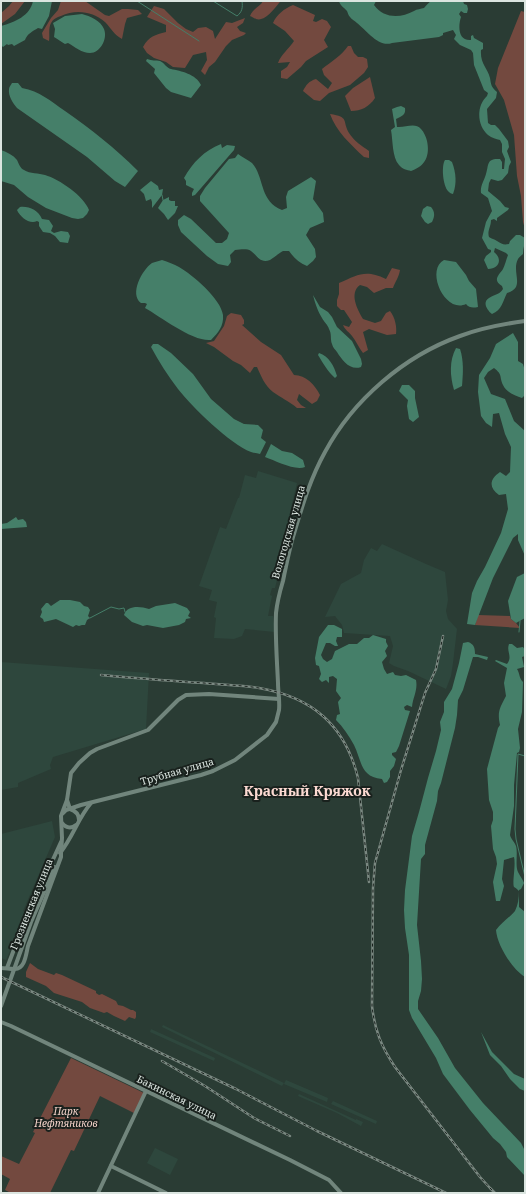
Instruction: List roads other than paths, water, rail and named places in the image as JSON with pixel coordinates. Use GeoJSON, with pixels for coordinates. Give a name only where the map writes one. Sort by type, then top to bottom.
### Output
{"type":"FeatureCollection","features":[{"type":"Feature","properties":{"kind":"main road","name":"Вологодская улица"},"geometry":{"type":"LineString","coordinates":[[279,699],[276,614],[280,592],[291,544],[306,494],[331,442],[351,414],[368,395],[415,358],[449,340],[460,336],[496,325],[525,321]]}},
{"type":"Feature","properties":{"kind":"main road"},"geometry":{"type":"LineString","coordinates":[[1,968],[15,970],[23,964],[35,927],[62,857],[61,816],[67,800],[71,773],[79,763],[97,749],[148,730],[182,697],[189,694],[279,699]]}},
{"type":"Feature","properties":{"kind":"main road","name":"Трубная улица"},"geometry":{"type":"LineString","coordinates":[[70,809],[200,775],[213,771],[235,760],[261,742],[270,732],[279,714],[279,699]]}},
{"type":"Feature","properties":{"kind":"main road"},"geometry":{"type":"LineString","coordinates":[[67,800],[70,809]]}},
{"type":"Feature","properties":{"kind":"main road"},"geometry":{"type":"LineString","coordinates":[[62,822],[64,826],[69,828],[73,827],[92,803]]}},
{"type":"Feature","properties":{"kind":"main road"},"geometry":{"type":"LineString","coordinates":[[61,852],[65,848],[78,822],[78,814],[74,810],[66,810],[63,813]]}},
{"type":"Feature","properties":{"kind":"main road"},"geometry":{"type":"LineString","coordinates":[[7,968],[24,923],[62,838]]}},
{"type":"Feature","properties":{"kind":"main road","name":"Грозненская улица"},"geometry":{"type":"LineString","coordinates":[[1,1006],[31,922],[61,852]]}},
{"type":"Feature","properties":{"kind":"main road","name":"Бакинская улица"},"geometry":{"type":"LineString","coordinates":[[1,1022],[297,1163],[332,1182],[341,1193]]}},
{"type":"Feature","properties":{"kind":"main road"},"geometry":{"type":"LineString","coordinates":[[98,1193],[146,1091]]}},
{"type":"Feature","properties":{"kind":"main road"},"geometry":{"type":"LineString","coordinates":[[111,1166],[166,1193]]}},
{"type":"Feature","properties":{"kind":"waterway"},"geometry":{"type":"LineString","coordinates":[[137,1],[199,41]]}},
{"type":"Feature","properties":{"kind":"waterway"},"geometry":{"type":"LineString","coordinates":[[213,1],[237,16],[242,10],[242,1]]}},
{"type":"Feature","properties":{"kind":"waterway"},"geometry":{"type":"LineString","coordinates":[[162,195],[163,200]]}},
{"type":"Feature","properties":{"kind":"waterway"},"geometry":{"type":"LineString","coordinates":[[90,618],[111,607],[119,609],[124,608],[125,612]]}},
{"type":"Feature","properties":{"kind":"waterway"},"geometry":{"type":"LineString","coordinates":[[519,632],[520,621]]}},
{"type":"Feature","properties":{"kind":"waterway"},"geometry":{"type":"LineString","coordinates":[[525,756],[518,754],[515,829],[525,877]]}},
{"type":"Feature","properties":{"kind":"railway"},"geometry":{"type":"LineString","coordinates":[[443,636],[436,669],[425,693],[401,770],[375,863],[373,888],[372,1006],[379,1038],[395,1067],[480,1177],[495,1193]]}},
{"type":"Feature","properties":{"kind":"railway"},"geometry":{"type":"LineString","coordinates":[[101,675],[259,688],[278,692],[295,698],[324,716],[344,743],[352,759],[358,778],[369,882]]}},
{"type":"Feature","properties":{"kind":"railway"},"geometry":{"type":"LineString","coordinates":[[1,977],[236,1089],[317,1131],[446,1193]]}},
{"type":"Feature","properties":{"kind":"railway"},"geometry":{"type":"LineString","coordinates":[[162,1061],[205,1086],[254,1118],[290,1136]]}},
{"type":"Feature","properties":{"kind":"district","name":"Красный Кряжок"},"geometry":{"type":"Point","coordinates":[307,791]}},
{"type":"Feature","properties":{"kind":"park label","name":"Парк Нефтяников"},"geometry":{"type":"Point","coordinates":[66,1116]}}]}
